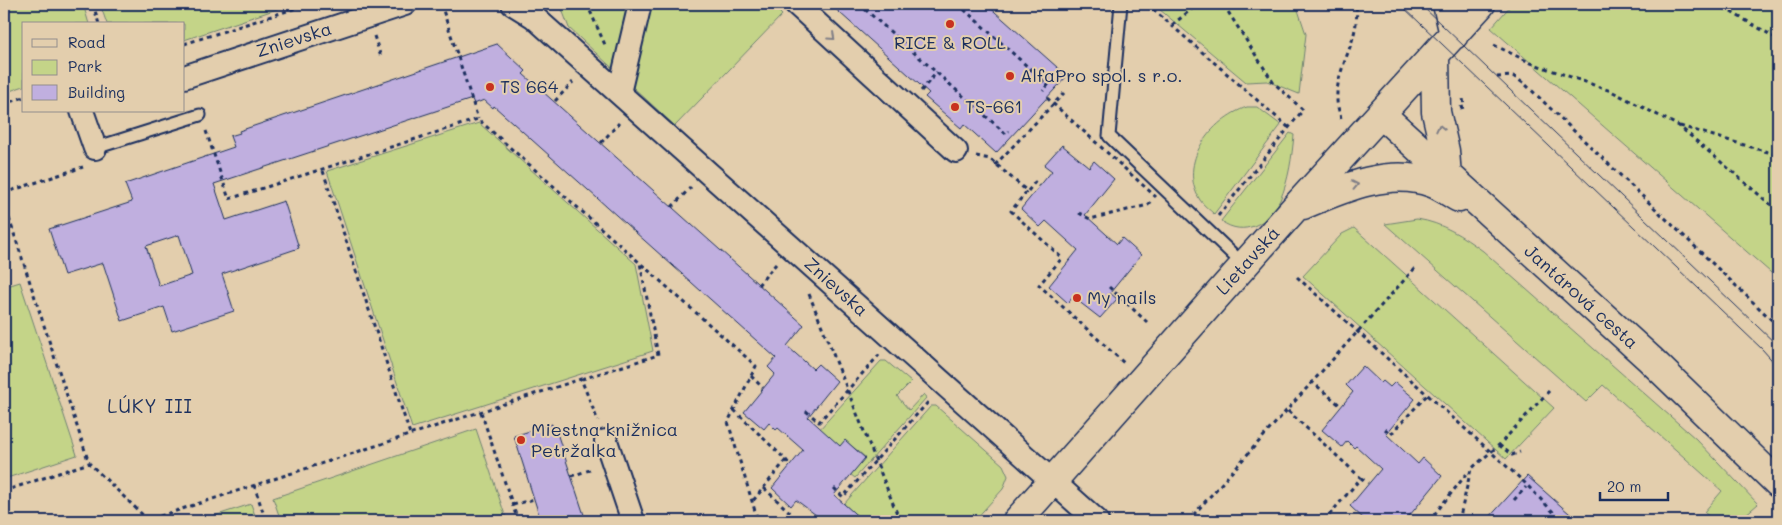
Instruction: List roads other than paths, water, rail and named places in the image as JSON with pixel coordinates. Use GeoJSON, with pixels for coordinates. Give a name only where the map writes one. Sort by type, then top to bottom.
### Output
{"type":"FeatureCollection","features":[{"type":"Feature","properties":{"kind":"street","name":"Znievska"},"geometry":{"type":"LineString","coordinates":[[185,77],[404,4]]}},
{"type":"Feature","properties":{"kind":"street","name":"Znievska"},"geometry":{"type":"LineString","coordinates":[[513,4],[534,17],[1098,521]]}},
{"type":"Feature","properties":{"kind":"street"},"geometry":{"type":"LineString","coordinates":[[619,93],[640,4]]}},
{"type":"Feature","properties":{"kind":"street"},"geometry":{"type":"LineString","coordinates":[[796,4],[956,150]]}},
{"type":"Feature","properties":{"kind":"street"},"geometry":{"type":"LineString","coordinates":[[1447,4],[1454,35]]}},
{"type":"Feature","properties":{"kind":"street","name":"Lietavská"},"geometry":{"type":"LineString","coordinates":[[1017,521],[1246,266],[1294,209],[1481,4]]}},
{"type":"Feature","properties":{"kind":"street"},"geometry":{"type":"LineString","coordinates":[[1434,56],[1436,112],[1445,151],[1447,176]]}},
{"type":"Feature","properties":{"kind":"street"},"geometry":{"type":"LineString","coordinates":[[82,112],[95,148]]}},
{"type":"Feature","properties":{"kind":"street","name":"Jantárová cesta"},"geometry":{"type":"LineString","coordinates":[[1381,114],[1656,366],[1778,483]]}},
{"type":"Feature","properties":{"kind":"street"},"geometry":{"type":"LineString","coordinates":[[1294,209],[1345,187],[1384,179],[1409,178],[1432,183],[1489,214]]}},
{"type":"Feature","properties":{"kind":"street"},"geometry":{"type":"LineString","coordinates":[[606,441],[633,521]]}},
{"type":"Feature","properties":{"kind":"lane"},"geometry":{"type":"LineString","coordinates":[[1121,4],[1118,18],[1109,136],[1246,266]]}},
{"type":"Feature","properties":{"kind":"lane"},"geometry":{"type":"LineString","coordinates":[[95,148],[200,115]]}},
{"type":"Feature","properties":{"kind":"tram line"},"geometry":{"type":"LineString","coordinates":[[1400,4],[1762,349],[1778,367]]}},
{"type":"Feature","properties":{"kind":"tram line"},"geometry":{"type":"LineString","coordinates":[[1420,4],[1778,346]]}},
{"type":"Feature","properties":{"kind":"place","name":"RICE & ROLL"},"geometry":{"type":"Point","coordinates":[950,24]}},
{"type":"Feature","properties":{"kind":"place","name":"AlfaPro spol. s r.o."},"geometry":{"type":"Point","coordinates":[1010,76]}},
{"type":"Feature","properties":{"kind":"place","name":"TS 664"},"geometry":{"type":"Point","coordinates":[490,87]}},
{"type":"Feature","properties":{"kind":"place","name":"TS-661"},"geometry":{"type":"Point","coordinates":[955,107]}},
{"type":"Feature","properties":{"kind":"place","name":"My nails"},"geometry":{"type":"Point","coordinates":[1077,298]}},
{"type":"Feature","properties":{"kind":"place","name":"Miestna knižnica Petržalka"},"geometry":{"type":"Point","coordinates":[521,440]}},
{"type":"Feature","properties":{"kind":"district","name":"LÚKY III"},"geometry":{"type":"Point","coordinates":[150,406]}}]}
